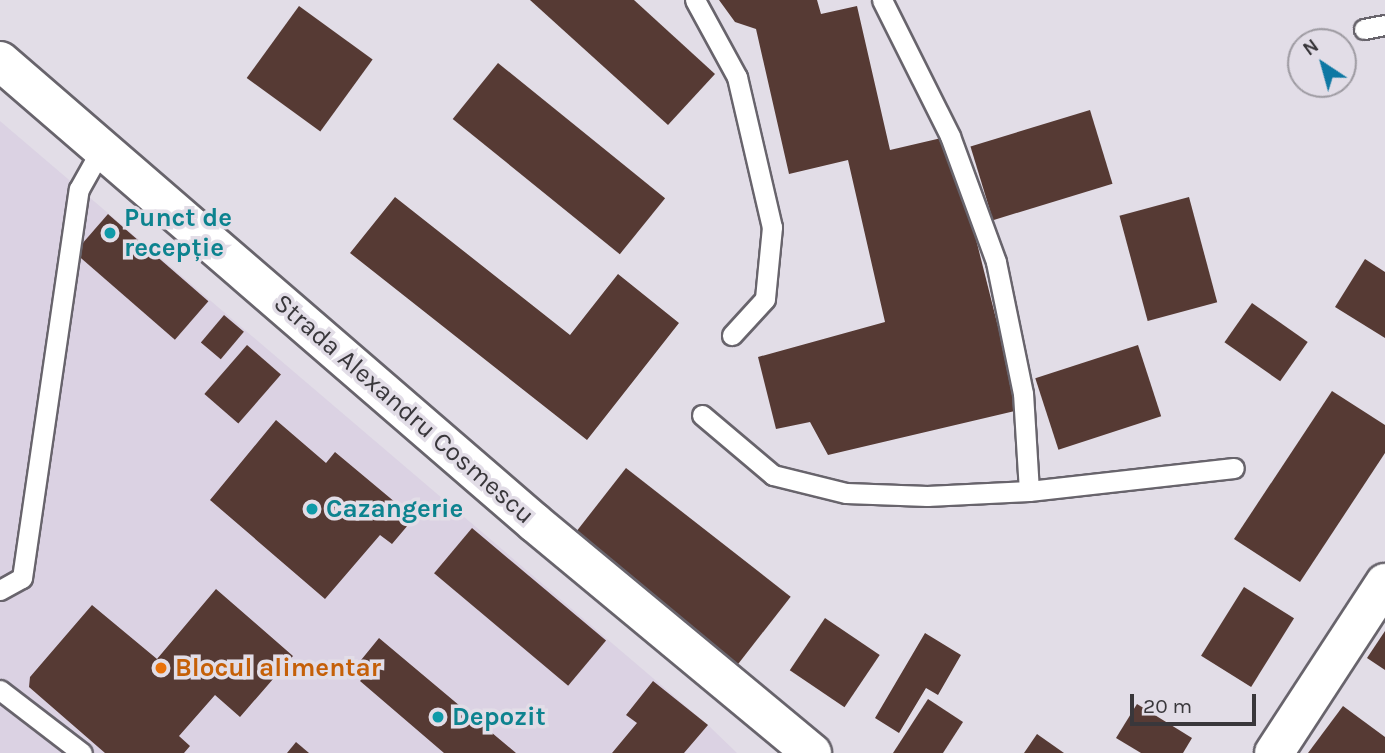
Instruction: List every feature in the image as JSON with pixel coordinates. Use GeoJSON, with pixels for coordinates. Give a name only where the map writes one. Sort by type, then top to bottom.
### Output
{"type":"FeatureCollection","features":[{"type":"Feature","properties":{"kind":"street","name":"Strada Alexandru Cosmescu"},"geometry":{"type":"LineString","coordinates":[[0,61],[536,523],[812,753]]}},
{"type":"Feature","properties":{"kind":"street"},"geometry":{"type":"LineString","coordinates":[[1274,753],[1385,583]]}},
{"type":"Feature","properties":{"kind":"lane"},"geometry":{"type":"LineString","coordinates":[[695,0],[737,77],[772,227],[765,299],[732,335]]}},
{"type":"Feature","properties":{"kind":"lane"},"geometry":{"type":"LineString","coordinates":[[882,0],[950,136],[996,262],[1023,393],[1029,491]]}},
{"type":"Feature","properties":{"kind":"lane"},"geometry":{"type":"LineString","coordinates":[[1364,29],[1385,25]]}},
{"type":"Feature","properties":{"kind":"lane"},"geometry":{"type":"LineString","coordinates":[[0,590],[22,578],[79,189],[103,148]]}},
{"type":"Feature","properties":{"kind":"lane"},"geometry":{"type":"LineString","coordinates":[[702,415],[773,475],[846,493],[1029,491],[1234,468]]}},
{"type":"Feature","properties":{"kind":"lane"},"geometry":{"type":"LineString","coordinates":[[0,690],[82,753]]}},
{"type":"Feature","properties":{"kind":"shaded area"},"geometry":{"type":"Polygon","coordinates":[[[0,121],[708,725],[737,753],[0,753],[0,121]]]}},
{"type":"Feature","properties":{"kind":"building"},"geometry":{"type":"Polygon","coordinates":[[[530,0],[634,0],[715,74],[668,125],[530,0]]]}},
{"type":"Feature","properties":{"kind":"building"},"geometry":{"type":"Polygon","coordinates":[[[719,0],[817,0],[821,14],[857,6],[890,150],[950,136],[1019,410],[828,455],[810,422],[776,429],[758,357],[885,322],[848,160],[789,174],[756,29],[735,22],[719,0]]]}},
{"type":"Feature","properties":{"kind":"building"},"geometry":{"type":"Polygon","coordinates":[[[299,6],[373,59],[320,131],[247,78],[299,6]]]}},
{"type":"Feature","properties":{"kind":"building"},"geometry":{"type":"Polygon","coordinates":[[[498,63],[665,198],[620,254],[453,119],[498,63]]]}},
{"type":"Feature","properties":{"kind":"building"},"geometry":{"type":"Polygon","coordinates":[[[1090,110],[1113,184],[993,220],[970,147],[1090,110]]]}},
{"type":"Feature","properties":{"kind":"building"},"geometry":{"type":"Polygon","coordinates":[[[395,197],[570,335],[618,274],[679,323],[587,440],[350,253],[395,197]]]}},
{"type":"Feature","properties":{"kind":"building"},"geometry":{"type":"Polygon","coordinates":[[[1189,197],[1217,302],[1148,321],[1119,216],[1189,197]]]}},
{"type":"Feature","properties":{"kind":"building"},"geometry":{"type":"Polygon","coordinates":[[[108,214],[208,301],[175,340],[75,252],[108,214]]]}},
{"type":"Feature","properties":{"kind":"building"},"geometry":{"type":"Polygon","coordinates":[[[1365,259],[1385,272],[1385,338],[1335,307],[1365,259]]]}},
{"type":"Feature","properties":{"kind":"building"},"geometry":{"type":"Polygon","coordinates":[[[1252,303],[1308,342],[1280,381],[1224,342],[1252,303]]]}},
{"type":"Feature","properties":{"kind":"building"},"geometry":{"type":"Polygon","coordinates":[[[224,315],[244,332],[221,359],[201,343],[224,315]]]}},
{"type":"Feature","properties":{"kind":"building"},"geometry":{"type":"Polygon","coordinates":[[[247,345],[281,375],[238,424],[204,394],[247,345]]]}},
{"type":"Feature","properties":{"kind":"building"},"geometry":{"type":"Polygon","coordinates":[[[1138,345],[1161,416],[1058,450],[1035,378],[1138,345]]]}},
{"type":"Feature","properties":{"kind":"building"},"geometry":{"type":"Polygon","coordinates":[[[1332,391],[1385,425],[1385,453],[1300,582],[1234,539],[1332,391]]]}},
{"type":"Feature","properties":{"kind":"building","name":"Cazangerie"},"geometry":{"type":"Polygon","coordinates":[[[276,420],[326,463],[335,452],[414,518],[392,544],[380,535],[325,599],[210,500],[276,420]]]}},
{"type":"Feature","properties":{"kind":"building"},"geometry":{"type":"Polygon","coordinates":[[[626,468],[791,597],[738,664],[573,536],[626,468]]]}},
{"type":"Feature","properties":{"kind":"building"},"geometry":{"type":"Polygon","coordinates":[[[472,528],[606,640],[568,686],[434,573],[472,528]]]}},
{"type":"Feature","properties":{"kind":"building"},"geometry":{"type":"Polygon","coordinates":[[[1244,587],[1294,618],[1251,687],[1201,656],[1244,587]]]}},
{"type":"Feature","properties":{"kind":"building","name":"Blocul alimentar"},"geometry":{"type":"Polygon","coordinates":[[[216,589],[293,656],[240,717],[215,695],[179,736],[190,746],[184,753],[105,753],[29,687],[30,677],[92,605],[157,659],[216,589]]]}},
{"type":"Feature","properties":{"kind":"building"},"geometry":{"type":"Polygon","coordinates":[[[825,618],[880,655],[844,707],[790,670],[825,618]]]}},
{"type":"Feature","properties":{"kind":"building"},"geometry":{"type":"Polygon","coordinates":[[[1385,631],[1385,670],[1367,658],[1385,631]]]}},
{"type":"Feature","properties":{"kind":"building"},"geometry":{"type":"Polygon","coordinates":[[[925,633],[961,655],[938,695],[926,688],[899,733],[875,718],[925,633]]]}},
{"type":"Feature","properties":{"kind":"building","name":"Depozit"},"geometry":{"type":"Polygon","coordinates":[[[379,638],[516,753],[444,753],[360,681],[367,673],[357,665],[379,638]]]}},
{"type":"Feature","properties":{"kind":"building"},"geometry":{"type":"Polygon","coordinates":[[[653,681],[708,725],[684,753],[612,753],[637,723],[626,715],[653,681]]]}},
{"type":"Feature","properties":{"kind":"building"},"geometry":{"type":"Polygon","coordinates":[[[928,699],[963,722],[943,753],[893,753],[928,699]]]}},
{"type":"Feature","properties":{"kind":"building"},"geometry":{"type":"Polygon","coordinates":[[[1137,704],[1192,738],[1183,753],[1141,753],[1116,738],[1137,704]]]}},
{"type":"Feature","properties":{"kind":"building"},"geometry":{"type":"Polygon","coordinates":[[[1343,706],[1385,737],[1385,753],[1308,753],[1343,706]]]}},
{"type":"Feature","properties":{"kind":"building"},"geometry":{"type":"Polygon","coordinates":[[[1037,734],[1064,753],[1024,753],[1037,734]]]}},
{"type":"Feature","properties":{"kind":"building"},"geometry":{"type":"Polygon","coordinates":[[[296,742],[309,753],[287,753],[296,742]]]}},
{"type":"Feature","properties":{"kind":"place","name":"Punct de recepție"},"geometry":{"type":"Point","coordinates":[110,233]}},
{"type":"Feature","properties":{"kind":"place","name":"Cazangerie"},"geometry":{"type":"Point","coordinates":[312,509]}},
{"type":"Feature","properties":{"kind":"place","name":"Blocul alimentar"},"geometry":{"type":"Point","coordinates":[161,668]}},
{"type":"Feature","properties":{"kind":"place","name":"Depozit"},"geometry":{"type":"Point","coordinates":[438,717]}}]}
